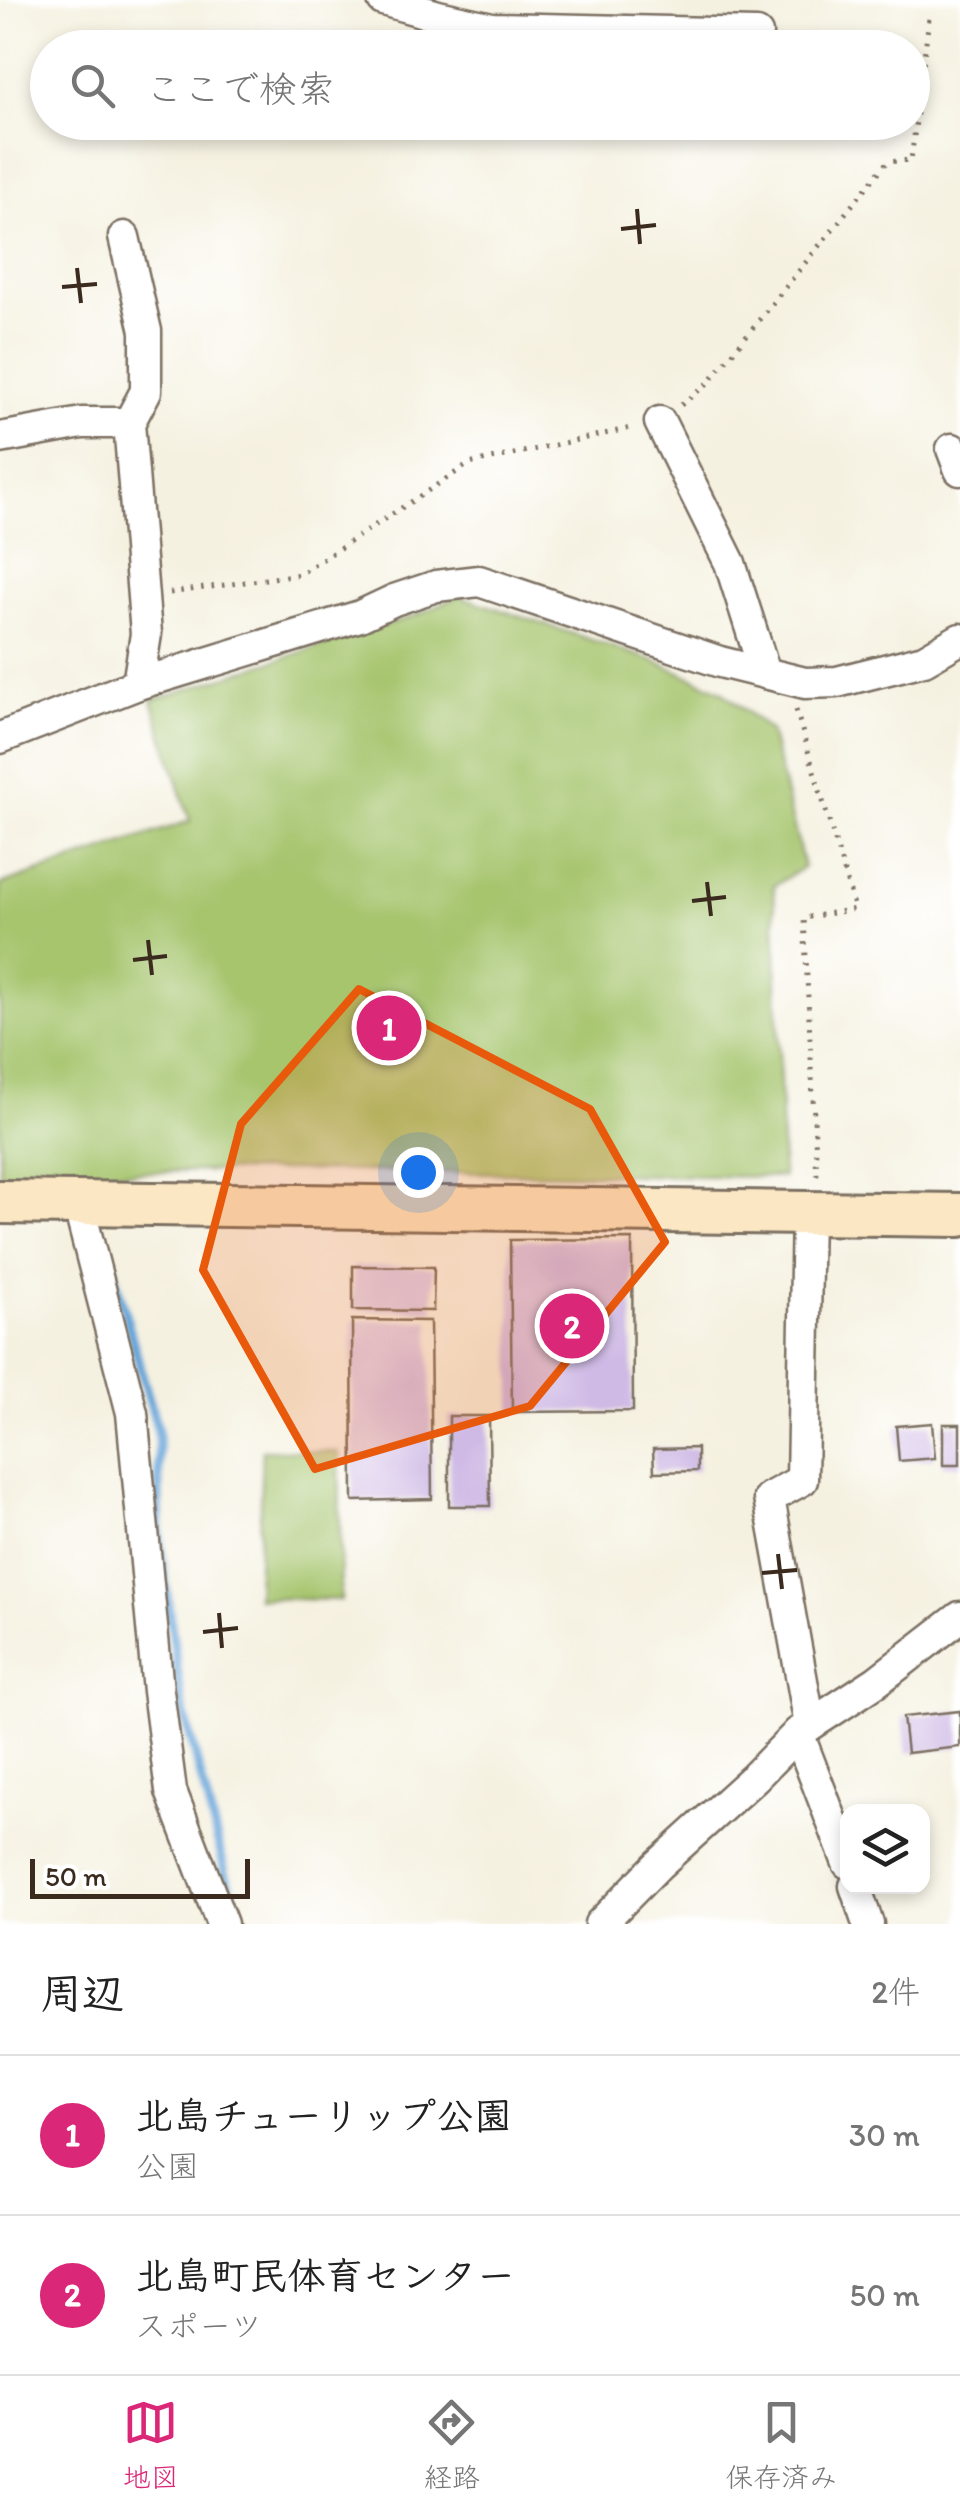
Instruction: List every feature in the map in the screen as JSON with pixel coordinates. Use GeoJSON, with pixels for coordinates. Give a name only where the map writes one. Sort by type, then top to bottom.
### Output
{"type":"FeatureCollection","features":[{"type":"Feature","properties":{"kind":"street"},"geometry":{"type":"LineString","coordinates":[[384,0],[438,8],[492,28],[580,30]]}},
{"type":"Feature","properties":{"kind":"street"},"geometry":{"type":"LineString","coordinates":[[124,236],[146,331],[146,391],[129,424],[146,634],[138,684]]}},
{"type":"Feature","properties":{"kind":"street"},"geometry":{"type":"LineString","coordinates":[[660,422],[730,563],[776,676]]}},
{"type":"Feature","properties":{"kind":"street"},"geometry":{"type":"LineString","coordinates":[[0,438],[82,423],[129,424]]}},
{"type":"Feature","properties":{"kind":"street"},"geometry":{"type":"LineString","coordinates":[[0,738],[138,684],[360,616],[436,586],[479,581],[720,662],[804,683],[837,682],[924,660],[960,639]]}},
{"type":"Feature","properties":{"kind":"street"},"geometry":{"type":"LineString","coordinates":[[0,1202],[960,1214]]}},
{"type":"Feature","properties":{"kind":"street"},"geometry":{"type":"LineString","coordinates":[[78,1203],[132,1413],[171,1791],[222,1924]]}},
{"type":"Feature","properties":{"kind":"street"},"geometry":{"type":"LineString","coordinates":[[812,1213],[802,1480],[769,1498],[804,1729],[840,1839]]}},
{"type":"Feature","properties":{"kind":"street"},"geometry":{"type":"LineString","coordinates":[[600,1924],[804,1729],[876,1682],[960,1618]]}},
{"type":"Feature","properties":{"kind":"street"},"geometry":{"type":"LineString","coordinates":[[858,1894],[868,1924]]}},
{"type":"Feature","properties":{"kind":"path"},"geometry":{"type":"LineString","coordinates":[[927,30],[929,18]]}},
{"type":"Feature","properties":{"kind":"path"},"geometry":{"type":"LineString","coordinates":[[143,597],[300,574],[469,464],[660,422],[708,383],[887,162],[911,160],[914,140]]}},
{"type":"Feature","properties":{"kind":"path"},"geometry":{"type":"LineString","coordinates":[[776,676],[855,909],[804,918],[812,1213]]}},
{"type":"Feature","properties":{"kind":"highlighted area"},"geometry":{"type":"Polygon","coordinates":[[[359,989],[590,1109],[665,1242],[530,1406],[315,1469],[203,1270],[241,1124],[359,989]]]}},
{"type":"Feature","properties":{"kind":"green space"},"geometry":{"type":"Polygon","coordinates":[[[459,596],[655,661],[722,691],[770,731],[804,867],[774,886],[783,1177],[292,1170],[0,1174],[0,885],[190,821],[152,700],[417,615],[459,596]]]}},
{"type":"Feature","properties":{"kind":"green space"},"geometry":{"type":"Polygon","coordinates":[[[262,1450],[339,1452],[341,1600],[257,1598],[262,1450]]]}},
{"type":"Feature","properties":{"kind":"building"},"geometry":{"type":"Polygon","coordinates":[[[632,1239],[633,1411],[512,1412],[510,1240],[632,1239]]]}},
{"type":"Feature","properties":{"kind":"building"},"geometry":{"type":"Polygon","coordinates":[[[353,1266],[434,1267],[433,1311],[353,1310],[353,1266]]]}},
{"type":"Feature","properties":{"kind":"building"},"geometry":{"type":"Polygon","coordinates":[[[352,1320],[430,1321],[432,1499],[353,1501],[352,1320]]]}},
{"type":"Feature","properties":{"kind":"building"},"geometry":{"type":"Polygon","coordinates":[[[449,1416],[489,1416],[490,1506],[449,1506],[449,1416]]]}},
{"type":"Feature","properties":{"kind":"building"},"geometry":{"type":"Polygon","coordinates":[[[932,1423],[935,1458],[899,1461],[896,1426],[932,1423]]]}},
{"type":"Feature","properties":{"kind":"building"},"geometry":{"type":"Polygon","coordinates":[[[943,1424],[960,1424],[960,1465],[943,1465],[943,1424]]]}},
{"type":"Feature","properties":{"kind":"building"},"geometry":{"type":"Polygon","coordinates":[[[697,1448],[697,1471],[654,1472],[653,1449],[697,1448]]]}},
{"type":"Feature","properties":{"kind":"building"},"geometry":{"type":"Polygon","coordinates":[[[960,1711],[960,1747],[907,1753],[903,1717],[960,1711]]]}},
{"type":"Feature","properties":{"kind":"waterway"},"geometry":{"type":"LineString","coordinates":[[107,1248],[158,1431],[160,1543],[182,1704],[239,1924]]}},
{"type":"Feature","properties":{"kind":"place","name":"北島チューリップ公園"},"geometry":{"type":"Point","coordinates":[389,1028]}},
{"type":"Feature","properties":{"kind":"place","name":"北島町民体育センター"},"geometry":{"type":"Point","coordinates":[572,1326]}}]}
